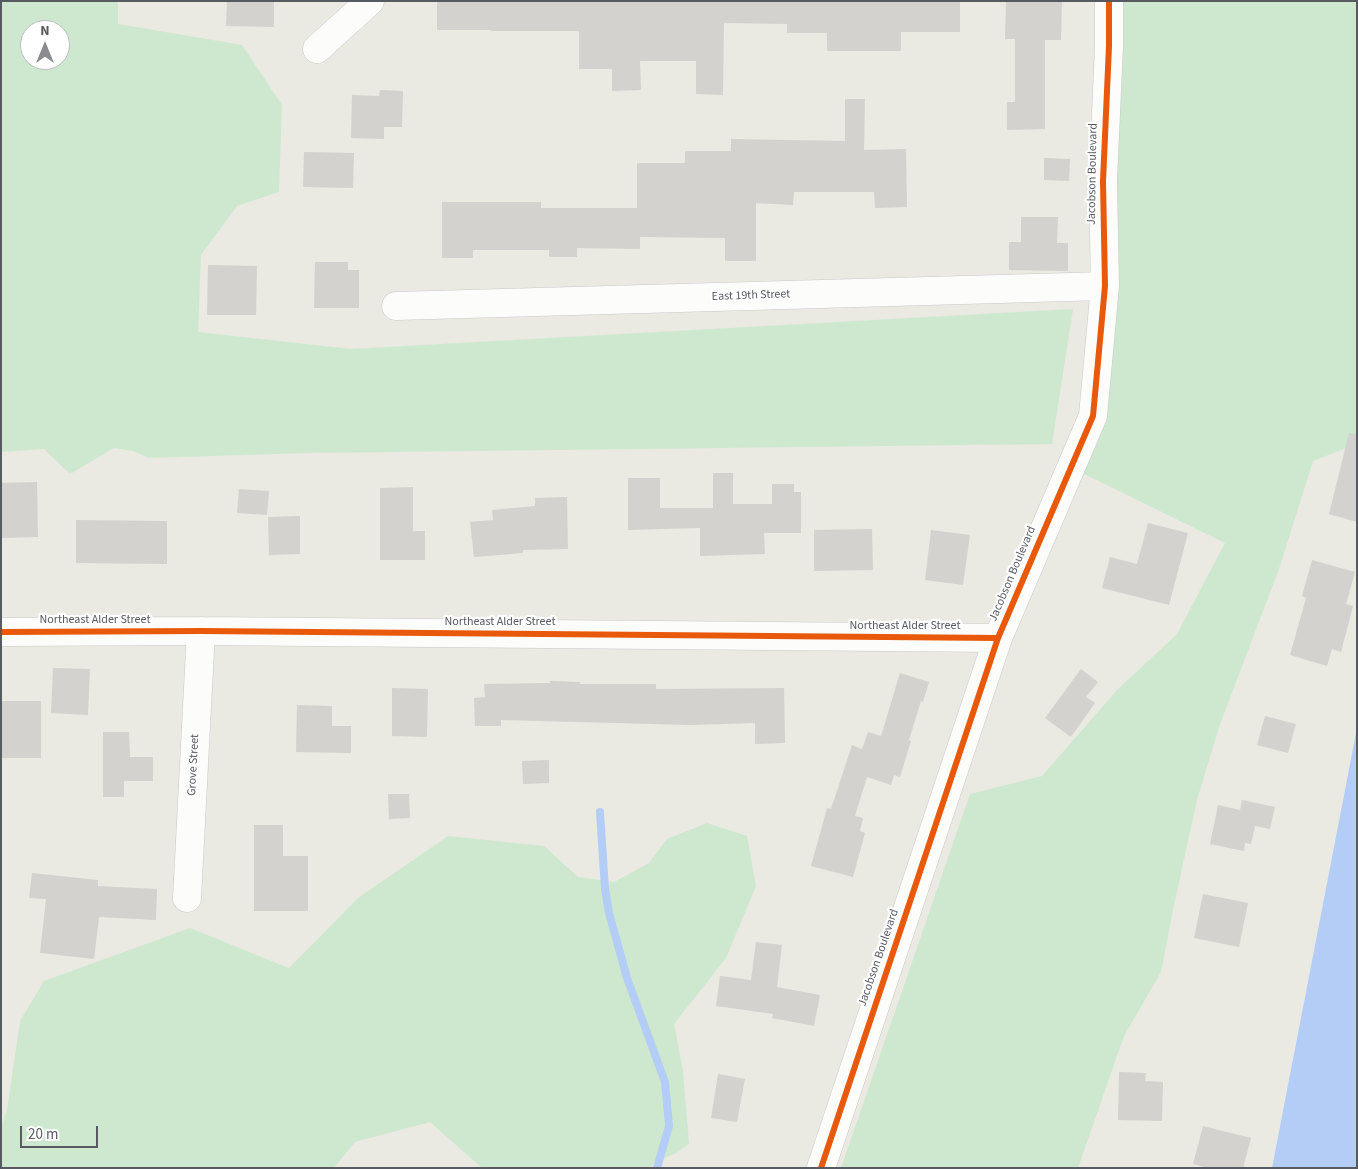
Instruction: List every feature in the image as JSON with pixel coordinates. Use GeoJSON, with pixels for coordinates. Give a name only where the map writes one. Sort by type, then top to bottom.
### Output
{"type":"FeatureCollection","features":[{"type":"Feature","properties":{"kind":"street"},"geometry":{"type":"LineString","coordinates":[[317,49],[370,1]]}},
{"type":"Feature","properties":{"kind":"street","name":"Jacobson Boulevard"},"geometry":{"type":"LineString","coordinates":[[820,1168],[998,638],[1093,416],[1105,286],[1102,181],[1109,46],[1109,1]]}},
{"type":"Feature","properties":{"kind":"street","name":"East 19th Street"},"geometry":{"type":"LineString","coordinates":[[396,306],[1105,286]]}},
{"type":"Feature","properties":{"kind":"street","name":"Northeast Alder Street"},"geometry":{"type":"LineString","coordinates":[[1,632],[201,631],[998,638]]}},
{"type":"Feature","properties":{"kind":"street","name":"Grove Street"},"geometry":{"type":"LineString","coordinates":[[187,898],[201,631]]}},
{"type":"Feature","properties":{"kind":"green space"},"geometry":{"type":"Polygon","coordinates":[[[1,1],[118,1],[118,24],[242,45],[282,105],[279,192],[237,206],[201,255],[198,332],[351,349],[1073,309],[1052,444],[308,453],[149,458],[133,451],[114,448],[70,474],[44,449],[1,452],[1,1]]]}},
{"type":"Feature","properties":{"kind":"green space"},"geometry":{"type":"Polygon","coordinates":[[[1109,1],[1357,1],[1357,444],[1313,461],[1279,569],[1219,727],[1197,800],[1161,972],[1124,1036],[1078,1168],[841,1168],[970,794],[1042,776],[1117,690],[1177,634],[1225,543],[1076,470],[1096,382],[1109,1]]]}},
{"type":"Feature","properties":{"kind":"green space"},"geometry":{"type":"Polygon","coordinates":[[[707,823],[747,836],[756,886],[726,958],[674,1024],[683,1071],[689,1144],[678,1152],[654,1163],[651,1168],[482,1168],[430,1122],[355,1142],[334,1168],[1,1168],[1,1126],[7,1110],[20,1021],[44,981],[190,928],[289,968],[358,898],[448,836],[544,846],[578,877],[614,882],[649,863],[667,839],[707,823]]]}},
{"type":"Feature","properties":{"kind":"water"},"geometry":{"type":"Polygon","coordinates":[[[1357,728],[1357,1168],[1272,1168],[1357,728]]]}},
{"type":"Feature","properties":{"kind":"building"},"geometry":{"type":"Polygon","coordinates":[[[227,1],[274,1],[274,27],[226,26],[227,1]]]}},
{"type":"Feature","properties":{"kind":"building"},"geometry":{"type":"Polygon","coordinates":[[[437,1],[960,1],[960,32],[901,32],[901,51],[827,51],[827,33],[787,33],[787,24],[724,23],[723,95],[696,94],[696,61],[640,61],[641,90],[612,91],[612,69],[579,69],[579,31],[437,30],[437,1]]]}},
{"type":"Feature","properties":{"kind":"building"},"geometry":{"type":"Polygon","coordinates":[[[1006,1],[1062,2],[1061,40],[1045,40],[1045,129],[1007,130],[1007,102],[1015,102],[1015,39],[1005,39],[1006,1]]]}},
{"type":"Feature","properties":{"kind":"building"},"geometry":{"type":"Polygon","coordinates":[[[380,90],[403,91],[402,127],[384,127],[384,139],[351,138],[352,95],[379,96],[380,90]]]}},
{"type":"Feature","properties":{"kind":"building"},"geometry":{"type":"Polygon","coordinates":[[[845,99],[865,99],[864,150],[906,149],[907,207],[875,208],[874,192],[794,192],[793,205],[756,203],[756,261],[725,261],[725,238],[640,237],[640,249],[577,248],[577,257],[549,257],[549,250],[473,250],[473,258],[442,258],[442,202],[541,202],[541,208],[637,208],[637,163],[685,163],[685,151],[731,151],[731,139],[845,141],[845,99]]]}},
{"type":"Feature","properties":{"kind":"building"},"geometry":{"type":"Polygon","coordinates":[[[304,152],[354,153],[353,188],[303,187],[304,152]]]}},
{"type":"Feature","properties":{"kind":"building"},"geometry":{"type":"Polygon","coordinates":[[[1044,158],[1070,159],[1069,181],[1044,180],[1044,158]]]}},
{"type":"Feature","properties":{"kind":"building"},"geometry":{"type":"Polygon","coordinates":[[[1021,217],[1058,217],[1057,243],[1068,243],[1068,271],[1009,270],[1009,242],[1021,242],[1021,217]]]}},
{"type":"Feature","properties":{"kind":"building"},"geometry":{"type":"Polygon","coordinates":[[[315,262],[348,262],[348,270],[359,270],[359,308],[314,308],[315,262]]]}},
{"type":"Feature","properties":{"kind":"building"},"geometry":{"type":"Polygon","coordinates":[[[208,265],[257,266],[256,315],[207,315],[208,265]]]}},
{"type":"Feature","properties":{"kind":"building"},"geometry":{"type":"Polygon","coordinates":[[[1349,433],[1357,434],[1357,522],[1329,514],[1349,433]]]}},
{"type":"Feature","properties":{"kind":"building"},"geometry":{"type":"Polygon","coordinates":[[[713,473],[733,473],[733,504],[772,504],[772,484],[794,484],[794,492],[801,492],[801,533],[764,533],[765,554],[700,556],[700,528],[628,530],[628,478],[660,478],[660,508],[713,508],[713,473]]]}},
{"type":"Feature","properties":{"kind":"building"},"geometry":{"type":"Polygon","coordinates":[[[37,482],[38,537],[1,538],[1,483],[37,482]]]}},
{"type":"Feature","properties":{"kind":"building"},"geometry":{"type":"Polygon","coordinates":[[[413,487],[413,531],[425,531],[425,560],[380,560],[380,488],[413,487]]]}},
{"type":"Feature","properties":{"kind":"building"},"geometry":{"type":"Polygon","coordinates":[[[239,489],[269,491],[267,515],[237,513],[239,489]]]}},
{"type":"Feature","properties":{"kind":"building"},"geometry":{"type":"Polygon","coordinates":[[[567,497],[568,549],[523,550],[523,553],[474,557],[470,522],[493,520],[492,510],[535,506],[535,498],[567,497]]]}},
{"type":"Feature","properties":{"kind":"building"},"geometry":{"type":"Polygon","coordinates":[[[300,516],[300,554],[269,555],[268,517],[300,516]]]}},
{"type":"Feature","properties":{"kind":"building"},"geometry":{"type":"Polygon","coordinates":[[[76,520],[167,521],[167,564],[76,563],[76,520]]]}},
{"type":"Feature","properties":{"kind":"building"},"geometry":{"type":"Polygon","coordinates":[[[1148,523],[1188,533],[1169,605],[1102,588],[1110,557],[1137,564],[1148,523]]]}},
{"type":"Feature","properties":{"kind":"building"},"geometry":{"type":"Polygon","coordinates":[[[872,529],[873,570],[814,571],[814,530],[872,529]]]}},
{"type":"Feature","properties":{"kind":"building"},"geometry":{"type":"Polygon","coordinates":[[[931,530],[970,535],[963,585],[925,580],[931,530]]]}},
{"type":"Feature","properties":{"kind":"building"},"geometry":{"type":"Polygon","coordinates":[[[1312,560],[1355,572],[1346,604],[1353,606],[1341,652],[1332,649],[1327,666],[1290,655],[1306,598],[1302,596],[1312,560]]]}},
{"type":"Feature","properties":{"kind":"building"},"geometry":{"type":"Polygon","coordinates":[[[53,668],[90,669],[88,715],[51,713],[53,668]]]}},
{"type":"Feature","properties":{"kind":"building"},"geometry":{"type":"Polygon","coordinates":[[[1081,669],[1098,682],[1086,697],[1095,703],[1071,737],[1045,718],[1081,669]]]}},
{"type":"Feature","properties":{"kind":"building"},"geometry":{"type":"Polygon","coordinates":[[[900,673],[929,682],[909,740],[911,741],[900,777],[894,775],[891,785],[867,777],[855,816],[863,818],[860,831],[865,833],[853,877],[811,866],[827,808],[831,809],[852,745],[862,749],[868,732],[881,736],[900,673]]]}},
{"type":"Feature","properties":{"kind":"building"},"geometry":{"type":"Polygon","coordinates":[[[550,681],[580,682],[580,684],[656,684],[656,689],[784,688],[785,743],[755,744],[755,723],[690,725],[501,720],[501,726],[475,726],[474,698],[485,697],[484,684],[550,683],[550,681]]]}},
{"type":"Feature","properties":{"kind":"building"},"geometry":{"type":"Polygon","coordinates":[[[392,688],[428,689],[427,737],[392,736],[392,688]]]}},
{"type":"Feature","properties":{"kind":"building"},"geometry":{"type":"Polygon","coordinates":[[[1,701],[41,701],[41,758],[1,758],[1,701]]]}},
{"type":"Feature","properties":{"kind":"building"},"geometry":{"type":"Polygon","coordinates":[[[297,705],[332,706],[332,726],[351,726],[351,753],[296,752],[297,705]]]}},
{"type":"Feature","properties":{"kind":"building"},"geometry":{"type":"Polygon","coordinates":[[[1265,716],[1296,724],[1288,753],[1257,745],[1265,716]]]}},
{"type":"Feature","properties":{"kind":"building"},"geometry":{"type":"Polygon","coordinates":[[[103,732],[129,732],[130,757],[153,757],[153,781],[124,781],[124,797],[103,797],[103,732]]]}},
{"type":"Feature","properties":{"kind":"building"},"geometry":{"type":"Polygon","coordinates":[[[549,760],[549,783],[523,784],[522,761],[549,760]]]}},
{"type":"Feature","properties":{"kind":"building"},"geometry":{"type":"Polygon","coordinates":[[[388,794],[409,794],[410,818],[389,819],[388,794]]]}},
{"type":"Feature","properties":{"kind":"building"},"geometry":{"type":"Polygon","coordinates":[[[1242,800],[1275,807],[1270,829],[1255,826],[1251,844],[1245,843],[1244,851],[1210,844],[1218,805],[1240,810],[1242,800]]]}},
{"type":"Feature","properties":{"kind":"building"},"geometry":{"type":"Polygon","coordinates":[[[254,825],[283,825],[283,856],[308,856],[308,911],[254,911],[254,825]]]}},
{"type":"Feature","properties":{"kind":"building"},"geometry":{"type":"Polygon","coordinates":[[[32,873],[98,880],[98,886],[157,889],[156,920],[99,917],[94,959],[40,953],[46,899],[29,898],[32,873]]]}},
{"type":"Feature","properties":{"kind":"building"},"geometry":{"type":"Polygon","coordinates":[[[1203,894],[1248,903],[1239,947],[1194,938],[1203,894]]]}},
{"type":"Feature","properties":{"kind":"building"},"geometry":{"type":"Polygon","coordinates":[[[756,942],[782,945],[777,987],[820,995],[814,1026],[772,1018],[773,1014],[716,1006],[720,976],[751,980],[756,942]]]}},
{"type":"Feature","properties":{"kind":"building"},"geometry":{"type":"Polygon","coordinates":[[[1119,1072],[1146,1073],[1145,1081],[1163,1082],[1162,1121],[1118,1120],[1119,1072]]]}},
{"type":"Feature","properties":{"kind":"building"},"geometry":{"type":"Polygon","coordinates":[[[718,1074],[745,1079],[737,1122],[711,1118],[718,1074]]]}},
{"type":"Feature","properties":{"kind":"building"},"geometry":{"type":"Polygon","coordinates":[[[1203,1126],[1251,1138],[1243,1168],[1208,1168],[1193,1164],[1203,1126]]]}},
{"type":"Feature","properties":{"kind":"waterway"},"geometry":{"type":"LineString","coordinates":[[600,812],[605,889],[609,913],[627,978],[665,1082],[669,1126],[657,1168]]}},
{"type":"Feature","properties":{"kind":"cycle path"},"geometry":{"type":"LineString","coordinates":[[821,1168],[998,638],[1093,416],[1105,286],[1103,181],[1109,1]]}},
{"type":"Feature","properties":{"kind":"cycle path"},"geometry":{"type":"LineString","coordinates":[[1,632],[201,631],[998,638]]}}]}
